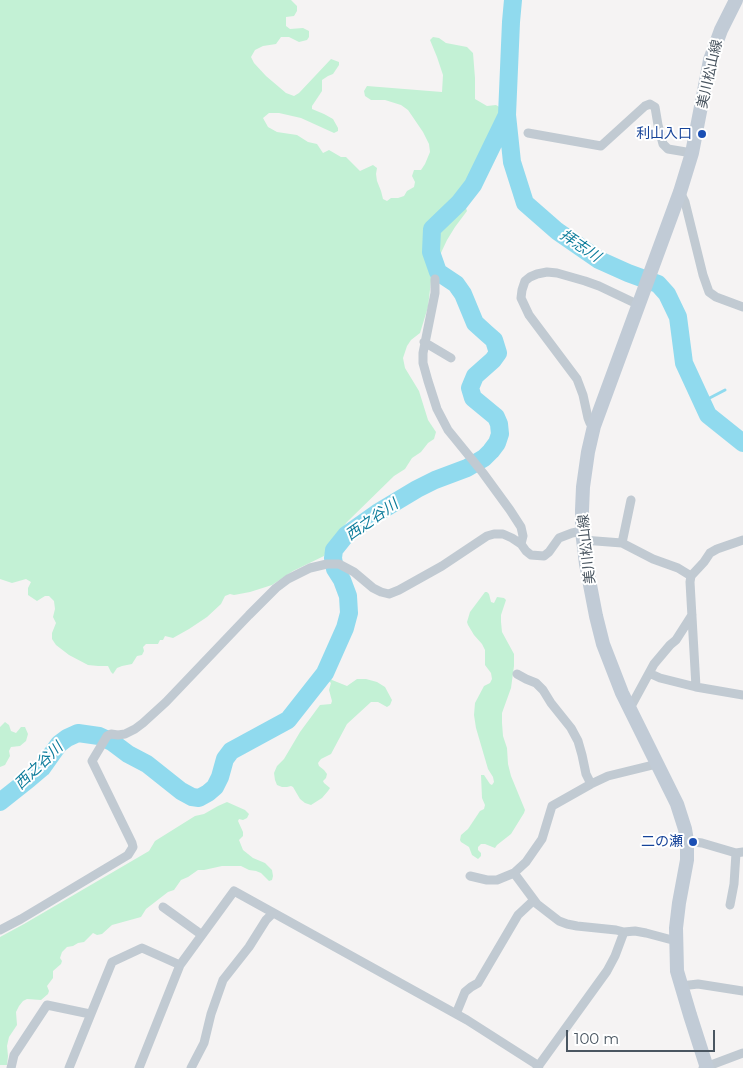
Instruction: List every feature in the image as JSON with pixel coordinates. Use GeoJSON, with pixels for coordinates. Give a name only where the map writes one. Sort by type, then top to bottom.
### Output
{"type":"FeatureCollection","features":[{"type":"Feature","properties":{"kind":"main road","name":"美川松山線"},"geometry":{"type":"LineString","coordinates":[[705,1068],[677,971],[677,916],[686,860],[687,841],[685,830],[679,811],[629,710],[603,644],[586,564],[583,536],[583,487],[594,426],[680,192],[692,153],[710,60],[721,30],[736,0]]}},
{"type":"Feature","properties":{"kind":"street"},"geometry":{"type":"LineString","coordinates":[[528,133],[601,146],[645,106],[650,104],[655,107],[658,125],[664,144],[668,149],[692,153]]}},
{"type":"Feature","properties":{"kind":"street"},"geometry":{"type":"LineString","coordinates":[[680,192],[685,202],[709,292],[716,297],[743,307]]}},
{"type":"Feature","properties":{"kind":"street"},"geometry":{"type":"LineString","coordinates":[[594,426],[588,418],[577,379],[529,315],[521,298],[522,290],[530,276],[547,272],[557,273],[585,280],[639,305]]}},
{"type":"Feature","properties":{"kind":"street"},"geometry":{"type":"LineString","coordinates":[[435,278],[435,293],[423,353],[423,363],[428,381],[448,430],[483,473],[521,527],[523,536],[521,544]]}},
{"type":"Feature","properties":{"kind":"street"},"geometry":{"type":"LineString","coordinates":[[424,342],[451,358]]}},
{"type":"Feature","properties":{"kind":"street"},"geometry":{"type":"LineString","coordinates":[[622,543],[631,500]]}},
{"type":"Feature","properties":{"kind":"street"},"geometry":{"type":"LineString","coordinates":[[0,930],[22,919],[128,855],[133,847],[132,842],[92,761],[107,736],[111,734],[125,734],[144,723],[276,588],[298,573],[327,564],[339,564],[354,572],[373,588],[389,594],[442,566],[487,536],[502,534],[521,544],[532,555],[544,556],[558,538],[572,533],[622,543],[654,559],[678,568],[691,576]]}},
{"type":"Feature","properties":{"kind":"street"},"geometry":{"type":"LineString","coordinates":[[696,687],[691,576],[710,553],[743,540]]}},
{"type":"Feature","properties":{"kind":"street"},"geometry":{"type":"LineString","coordinates":[[629,710],[654,664],[676,640],[692,615]]}},
{"type":"Feature","properties":{"kind":"street"},"geometry":{"type":"LineString","coordinates":[[649,673],[660,678],[696,687],[743,695]]}},
{"type":"Feature","properties":{"kind":"street"},"geometry":{"type":"LineString","coordinates":[[517,674],[526,680],[536,683],[543,690],[571,728],[578,741],[586,774],[591,784]]}},
{"type":"Feature","properties":{"kind":"street"},"geometry":{"type":"LineString","coordinates":[[470,876],[486,880],[496,880],[514,873],[526,862],[542,839],[552,806],[608,776],[657,764]]}},
{"type":"Feature","properties":{"kind":"street"},"geometry":{"type":"LineString","coordinates":[[687,841],[740,853],[730,905]]}},
{"type":"Feature","properties":{"kind":"street"},"geometry":{"type":"LineString","coordinates":[[514,873],[537,904],[552,916],[567,924],[624,932],[635,931],[676,941]]}},
{"type":"Feature","properties":{"kind":"street"},"geometry":{"type":"LineString","coordinates":[[139,1068],[180,965],[234,891],[456,1014],[513,1048],[538,1067],[608,971],[624,932]]}},
{"type":"Feature","properties":{"kind":"street"},"geometry":{"type":"LineString","coordinates":[[456,1014],[465,992],[478,983],[518,915],[534,900]]}},
{"type":"Feature","properties":{"kind":"street"},"geometry":{"type":"LineString","coordinates":[[163,908],[202,935]]}},
{"type":"Feature","properties":{"kind":"street"},"geometry":{"type":"LineString","coordinates":[[191,1068],[204,1043],[211,1014],[223,980],[273,913]]}},
{"type":"Feature","properties":{"kind":"street"},"geometry":{"type":"LineString","coordinates":[[69,1068],[112,962],[142,948],[180,965]]}},
{"type":"Feature","properties":{"kind":"street"},"geometry":{"type":"LineString","coordinates":[[681,986],[698,984],[743,991]]}},
{"type":"Feature","properties":{"kind":"street"},"geometry":{"type":"LineString","coordinates":[[11,1068],[14,1055],[47,1005],[90,1014]]}},
{"type":"Feature","properties":{"kind":"street"},"geometry":{"type":"LineString","coordinates":[[705,1068],[743,1053]]}},
{"type":"Feature","properties":{"kind":"green space"},"geometry":{"type":"Polygon","coordinates":[[[0,0],[291,0],[297,6],[297,11],[294,16],[286,17],[286,26],[290,29],[303,28],[309,31],[307,40],[299,42],[289,37],[281,37],[276,44],[263,46],[255,50],[251,57],[266,76],[286,93],[294,96],[331,59],[339,62],[333,74],[322,80],[322,91],[312,106],[312,109],[333,119],[338,131],[334,133],[301,118],[279,113],[269,113],[263,118],[268,127],[277,132],[297,135],[308,142],[317,144],[323,153],[329,150],[341,157],[346,157],[360,171],[373,165],[377,168],[377,181],[383,199],[387,201],[391,198],[404,196],[407,191],[414,187],[415,182],[412,176],[414,170],[421,170],[425,164],[430,152],[429,144],[408,110],[401,105],[385,100],[371,100],[365,96],[364,91],[367,86],[442,92],[443,75],[430,40],[433,37],[439,38],[446,43],[467,47],[473,53],[475,99],[487,106],[496,105],[501,108],[502,114],[465,192],[464,202],[467,211],[447,240],[432,272],[428,307],[420,333],[411,340],[403,358],[405,368],[419,391],[428,420],[436,432],[434,439],[412,458],[405,469],[394,476],[347,522],[329,545],[324,556],[293,571],[272,585],[250,592],[225,596],[221,604],[207,617],[173,638],[165,636],[158,644],[146,644],[143,647],[142,655],[137,656],[132,664],[117,668],[113,674],[108,666],[88,665],[69,655],[56,645],[52,639],[56,623],[53,617],[54,601],[49,596],[45,596],[37,601],[28,595],[28,588],[31,582],[26,579],[12,583],[0,579],[0,0]]]}},
{"type":"Feature","properties":{"kind":"green space"},"geometry":{"type":"Polygon","coordinates":[[[341,574],[347,579],[352,589],[356,607],[346,643],[330,678],[347,686],[357,679],[377,682],[385,687],[392,700],[387,707],[378,702],[371,702],[347,724],[331,754],[321,759],[318,763],[327,774],[323,781],[330,788],[322,798],[311,805],[300,799],[293,787],[277,785],[274,773],[320,705],[331,704],[329,690],[331,683],[321,673],[320,668],[321,661],[334,643],[340,630],[345,604],[338,579],[338,576],[341,574]]]}},
{"type":"Feature","properties":{"kind":"green space"},"geometry":{"type":"Polygon","coordinates":[[[485,592],[489,594],[491,602],[494,603],[497,597],[506,600],[501,615],[502,632],[514,654],[514,666],[511,688],[502,713],[503,736],[507,748],[511,776],[525,810],[511,834],[495,848],[485,844],[481,844],[478,847],[481,856],[478,859],[472,855],[469,847],[460,840],[461,835],[468,829],[480,811],[484,809],[481,775],[484,775],[490,784],[492,785],[494,782],[488,769],[474,715],[475,703],[484,686],[490,683],[492,679],[491,673],[485,665],[485,650],[467,622],[470,612],[485,592]]]}},
{"type":"Feature","properties":{"kind":"green space"},"geometry":{"type":"Polygon","coordinates":[[[5,722],[9,725],[11,731],[16,733],[21,727],[25,727],[28,734],[26,741],[20,746],[11,747],[9,751],[10,756],[5,765],[0,767],[0,727],[5,722]]]}},
{"type":"Feature","properties":{"kind":"green space"},"geometry":{"type":"Polygon","coordinates":[[[227,802],[245,810],[249,814],[247,818],[239,819],[238,821],[243,832],[243,836],[239,840],[243,850],[253,858],[265,863],[272,870],[272,880],[269,881],[261,873],[241,866],[222,866],[198,870],[181,880],[174,890],[168,892],[146,909],[141,917],[112,925],[102,934],[97,935],[93,933],[84,942],[67,947],[62,952],[61,964],[53,971],[53,978],[47,986],[48,994],[41,1000],[27,999],[19,1006],[16,1012],[17,1025],[9,1037],[7,1046],[7,1065],[0,1065],[0,937],[149,851],[155,841],[195,816],[204,814],[227,802]]]}},
{"type":"Feature","properties":{"kind":"waterway","name":"拝志川"},"geometry":{"type":"LineString","coordinates":[[513,0],[507,115],[512,162],[525,203],[557,231],[599,260],[658,284],[667,294],[678,317],[684,363],[708,415],[743,443]]}},
{"type":"Feature","properties":{"kind":"waterway","name":"西之谷川"},"geometry":{"type":"LineString","coordinates":[[0,802],[42,768],[59,744],[78,733],[99,736],[112,742],[128,754],[147,764],[181,791],[192,797],[199,798],[208,793],[215,787],[225,759],[231,751],[288,720],[325,673],[345,628],[349,613],[348,596],[342,580],[335,569],[333,558],[334,550],[346,535],[377,513],[417,489],[467,468],[484,458],[497,443],[500,434],[496,417],[473,398],[470,388],[475,376],[498,353],[494,340],[475,323],[463,294],[456,284],[438,272],[431,252],[432,229],[459,203],[473,185],[507,115]]}},
{"type":"Feature","properties":{"kind":"waterway"},"geometry":{"type":"LineString","coordinates":[[702,402],[725,390]]}},
{"type":"Feature","properties":{"kind":"place","name":"利山入口"},"geometry":{"type":"Point","coordinates":[702,134]}},
{"type":"Feature","properties":{"kind":"place","name":"二の瀬"},"geometry":{"type":"Point","coordinates":[693,842]}}]}
